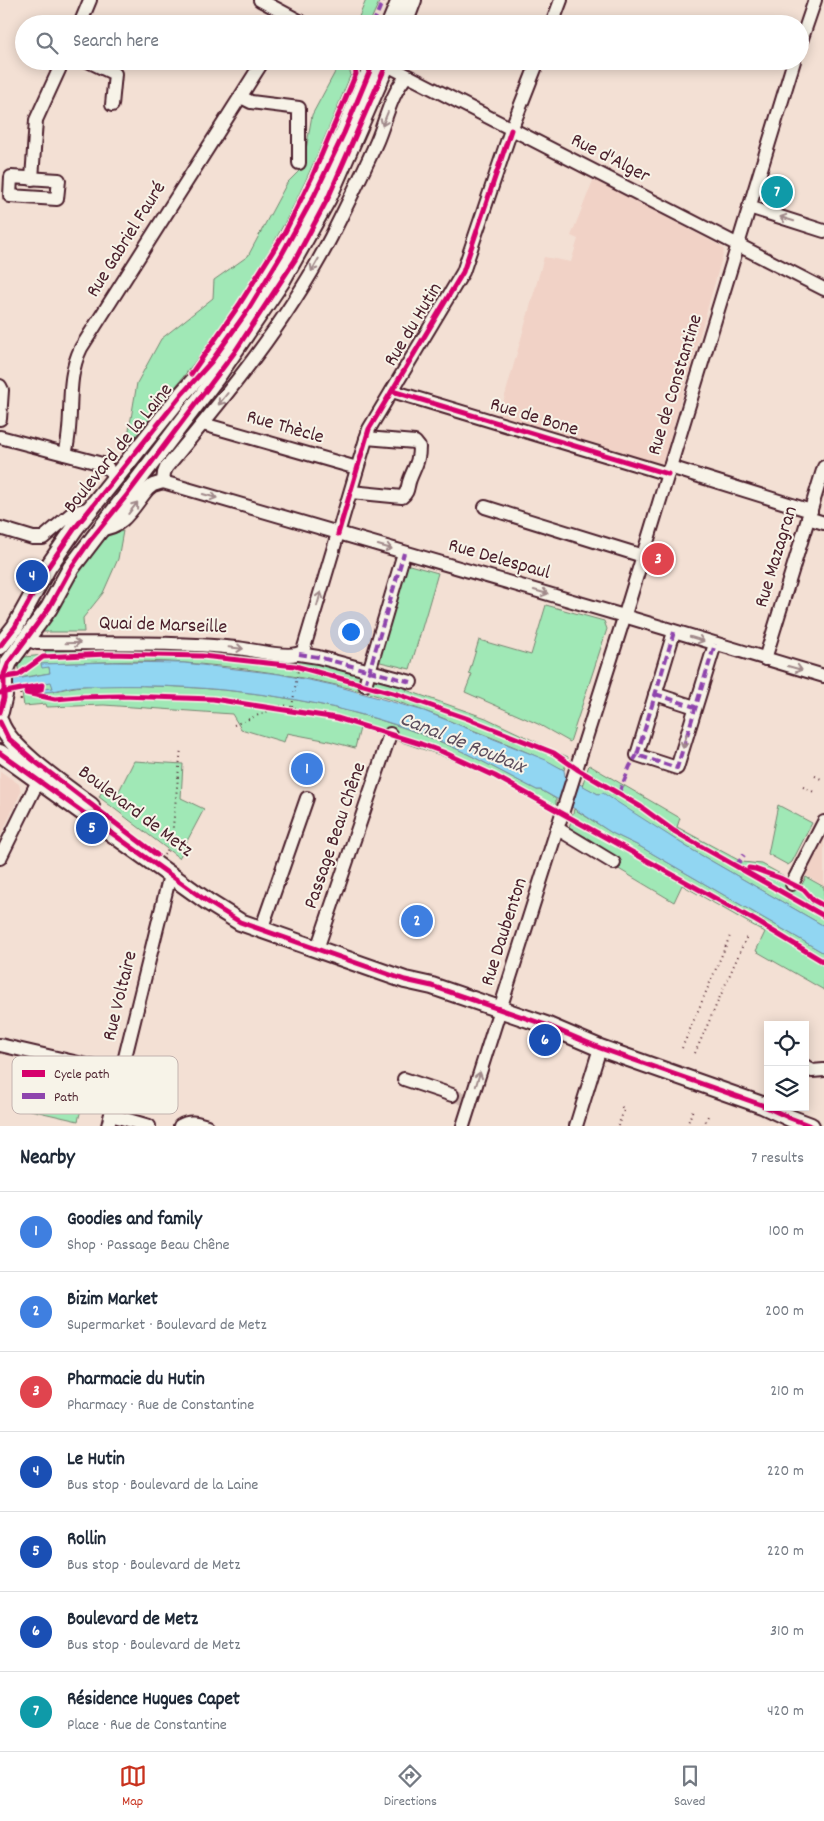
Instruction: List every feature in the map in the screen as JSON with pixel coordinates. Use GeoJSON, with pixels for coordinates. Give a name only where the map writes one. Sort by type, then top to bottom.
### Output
{"type":"FeatureCollection","features":[{"type":"Feature","properties":{"kind":"main road"},"geometry":{"type":"LineString","coordinates":[[394,15],[400,0]]}},
{"type":"Feature","properties":{"kind":"main road"},"geometry":{"type":"LineString","coordinates":[[407,15],[413,0]]}},
{"type":"Feature","properties":{"kind":"main road","name":"Boulevard de la Laine"},"geometry":{"type":"LineString","coordinates":[[0,646],[15,627],[59,550],[90,508],[183,393],[211,362],[248,310],[303,217],[378,70]]}},
{"type":"Feature","properties":{"kind":"main road","name":"Boulevard de la Laine"},"geometry":{"type":"LineString","coordinates":[[4,695],[9,662],[49,608],[71,568],[216,378],[267,304],[305,241],[340,173],[379,70]]}},
{"type":"Feature","properties":{"kind":"main road"},"geometry":{"type":"LineString","coordinates":[[211,362],[72,544],[42,600],[86,535],[194,402],[216,378]]}},
{"type":"Feature","properties":{"kind":"main road","name":"Boulevard de Metz"},"geometry":{"type":"LineString","coordinates":[[0,722],[8,738],[41,775],[170,875],[240,922],[405,980],[432,986],[499,1013],[564,1031],[600,1048],[764,1104]]}},
{"type":"Feature","properties":{"kind":"main road","name":"Boulevard de Metz"},"geometry":{"type":"LineString","coordinates":[[0,754],[41,775],[161,859],[232,914],[257,928]]}},
{"type":"Feature","properties":{"kind":"main road","name":"Boulevard de Metz"},"geometry":{"type":"LineString","coordinates":[[778,1111],[812,1126]]}},
{"type":"Feature","properties":{"kind":"main road","name":"Boulevard de Metz"},"geometry":{"type":"LineString","coordinates":[[796,1111],[824,1121]]}},
{"type":"Feature","properties":{"kind":"street"},"geometry":{"type":"LineString","coordinates":[[84,15],[90,0]]}},
{"type":"Feature","properties":{"kind":"street"},"geometry":{"type":"LineString","coordinates":[[260,0],[282,15]]}},
{"type":"Feature","properties":{"kind":"street"},"geometry":{"type":"LineString","coordinates":[[555,15],[561,0]]}},
{"type":"Feature","properties":{"kind":"street"},"geometry":{"type":"LineString","coordinates":[[809,19],[815,3]]}},
{"type":"Feature","properties":{"kind":"street"},"geometry":{"type":"LineString","coordinates":[[32,178],[36,120],[59,70]]}},
{"type":"Feature","properties":{"kind":"street"},"geometry":{"type":"LineString","coordinates":[[107,70],[115,74],[112,105]]}},
{"type":"Feature","properties":{"kind":"street","name":"Rue Gabriel Fauré"},"geometry":{"type":"LineString","coordinates":[[70,455],[68,442],[72,376],[78,353],[257,70]]}},
{"type":"Feature","properties":{"kind":"street","name":"Rue d'Alger"},"geometry":{"type":"LineString","coordinates":[[396,70],[824,289]]}},
{"type":"Feature","properties":{"kind":"street","name":"Rue du Hutin"},"geometry":{"type":"LineString","coordinates":[[302,650],[372,422],[464,272],[511,130],[534,70]]}},
{"type":"Feature","properties":{"kind":"street","name":"Rue de Constantine"},"geometry":{"type":"LineString","coordinates":[[564,806],[643,556],[791,70]]}},
{"type":"Feature","properties":{"kind":"street"},"geometry":{"type":"LineString","coordinates":[[100,529],[110,529],[119,524],[148,489],[153,485],[163,482],[166,468],[203,424],[266,342],[315,266],[331,237],[377,141],[399,84],[407,76]]}},
{"type":"Feature","properties":{"kind":"street"},"geometry":{"type":"LineString","coordinates":[[241,96],[251,102],[299,108],[299,163]]}},
{"type":"Feature","properties":{"kind":"street"},"geometry":{"type":"LineString","coordinates":[[749,207],[824,231]]}},
{"type":"Feature","properties":{"kind":"street"},"geometry":{"type":"LineString","coordinates":[[0,386],[2,390],[0,419]]}},
{"type":"Feature","properties":{"kind":"street","name":"Rue de Bone"},"geometry":{"type":"LineString","coordinates":[[392,391],[669,470],[810,515],[824,523]]}},
{"type":"Feature","properties":{"kind":"street","name":"Rue Thècle"},"geometry":{"type":"LineString","coordinates":[[203,424],[357,468]]}},
{"type":"Feature","properties":{"kind":"street"},"geometry":{"type":"LineString","coordinates":[[0,438],[70,455],[106,465],[108,468]]}},
{"type":"Feature","properties":{"kind":"street"},"geometry":{"type":"LineString","coordinates":[[351,492],[398,498],[407,492],[410,478],[418,461],[419,446],[416,442],[366,438]]}},
{"type":"Feature","properties":{"kind":"street","name":"Rue Mazagran"},"geometry":{"type":"LineString","coordinates":[[765,659],[824,467]]}},
{"type":"Feature","properties":{"kind":"street","name":"Rue Delespaul"},"geometry":{"type":"LineString","coordinates":[[163,482],[824,676]]}},
{"type":"Feature","properties":{"kind":"street"},"geometry":{"type":"LineString","coordinates":[[485,507],[643,556]]}},
{"type":"Feature","properties":{"kind":"street"},"geometry":{"type":"LineString","coordinates":[[43,538],[71,514],[90,508]]}},
{"type":"Feature","properties":{"kind":"street"},"geometry":{"type":"LineString","coordinates":[[0,528],[33,538],[43,538],[59,550]]}},
{"type":"Feature","properties":{"kind":"street"},"geometry":{"type":"LineString","coordinates":[[365,685],[404,553]]}},
{"type":"Feature","properties":{"kind":"street"},"geometry":{"type":"LineString","coordinates":[[674,632],[637,755],[676,768],[715,644]]}},
{"type":"Feature","properties":{"kind":"street","name":"Quai de Marseille"},"geometry":{"type":"LineString","coordinates":[[26,639],[37,643],[126,642],[182,644],[242,648],[288,655],[302,650],[318,657],[411,682]]}},
{"type":"Feature","properties":{"kind":"street"},"geometry":{"type":"LineString","coordinates":[[655,694],[695,707]]}},
{"type":"Feature","properties":{"kind":"street","name":"Passage Beau Chêne"},"geometry":{"type":"LineString","coordinates":[[317,949],[390,734]]}},
{"type":"Feature","properties":{"kind":"street"},"geometry":{"type":"LineString","coordinates":[[0,858],[41,775]]}},
{"type":"Feature","properties":{"kind":"street"},"geometry":{"type":"LineString","coordinates":[[257,928],[307,798]]}},
{"type":"Feature","properties":{"kind":"street","name":"Rue Daubenton"},"geometry":{"type":"LineString","coordinates":[[463,1126],[462,1099],[499,1013],[564,806]]}},
{"type":"Feature","properties":{"kind":"street"},"geometry":{"type":"LineString","coordinates":[[792,884],[824,822]]}},
{"type":"Feature","properties":{"kind":"street"},"geometry":{"type":"LineString","coordinates":[[558,828],[614,863]]}},
{"type":"Feature","properties":{"kind":"street","name":"Rue Voltaire"},"geometry":{"type":"LineString","coordinates":[[126,1056],[170,875]]}},
{"type":"Feature","properties":{"kind":"street"},"geometry":{"type":"LineString","coordinates":[[0,1045],[48,1056]]}},
{"type":"Feature","properties":{"kind":"street"},"geometry":{"type":"LineString","coordinates":[[576,1126],[600,1048]]}},
{"type":"Feature","properties":{"kind":"street"},"geometry":{"type":"LineString","coordinates":[[809,1069],[812,1071],[824,1070]]}},
{"type":"Feature","properties":{"kind":"street"},"geometry":{"type":"LineString","coordinates":[[404,1079],[462,1099]]}},
{"type":"Feature","properties":{"kind":"street"},"geometry":{"type":"LineString","coordinates":[[110,1120],[149,1126]]}},
{"type":"Feature","properties":{"kind":"street"},"geometry":{"type":"LineString","coordinates":[[180,1126],[186,1122],[207,1126]]}},
{"type":"Feature","properties":{"kind":"path"},"geometry":{"type":"LineString","coordinates":[[281,666],[313,672]]}},
{"type":"Feature","properties":{"kind":"path"},"geometry":{"type":"LineString","coordinates":[[292,707],[298,670]]}},
{"type":"Feature","properties":{"kind":"path"},"geometry":{"type":"LineString","coordinates":[[4,695],[21,703]]}},
{"type":"Feature","properties":{"kind":"path"},"geometry":{"type":"LineString","coordinates":[[234,725],[283,705],[304,712]]}},
{"type":"Feature","properties":{"kind":"path"},"geometry":{"type":"LineString","coordinates":[[161,859],[171,846],[181,748]]}},
{"type":"Feature","properties":{"kind":"path"},"geometry":{"type":"LineString","coordinates":[[815,776],[821,779]]}},
{"type":"Feature","properties":{"kind":"path"},"geometry":{"type":"LineString","coordinates":[[803,787],[814,792]]}},
{"type":"Feature","properties":{"kind":"path"},"geometry":{"type":"LineString","coordinates":[[809,908],[813,900]]}},
{"type":"Feature","properties":{"kind":"path"},"geometry":{"type":"LineString","coordinates":[[682,1048],[730,936]]}},
{"type":"Feature","properties":{"kind":"path"},"geometry":{"type":"LineString","coordinates":[[695,1053],[747,936]]}},
{"type":"Feature","properties":{"kind":"path"},"geometry":{"type":"LineString","coordinates":[[618,1126],[624,1110],[620,1104]]}},
{"type":"Feature","properties":{"kind":"path"},"geometry":{"type":"LineString","coordinates":[[687,1126],[693,1108]]}},
{"type":"Feature","properties":{"kind":"path"},"geometry":{"type":"LineString","coordinates":[[703,1126],[708,1114]]}},
{"type":"Feature","properties":{"kind":"shaded area"},"geometry":{"type":"Polygon","coordinates":[[[594,178],[722,247],[724,251],[663,463],[655,465],[499,417],[544,257],[571,262],[578,239],[571,236],[594,178]]]}},
{"type":"Feature","properties":{"kind":"shaded area"},"geometry":{"type":"Polygon","coordinates":[[[0,771],[19,784],[21,792],[0,837],[0,771]]]}},
{"type":"Feature","properties":{"kind":"shaded area"},"geometry":{"type":"Polygon","coordinates":[[[824,840],[824,886],[805,875],[824,840]]]}},
{"type":"Feature","properties":{"kind":"green space"},"geometry":{"type":"Polygon","coordinates":[[[366,0],[380,0],[373,15],[360,15],[366,0]]]}},
{"type":"Feature","properties":{"kind":"green space"},"geometry":{"type":"Polygon","coordinates":[[[336,70],[349,70],[351,74],[324,139],[305,182],[273,244],[240,298],[204,349],[126,448],[137,383],[161,339],[213,298],[214,280],[248,256],[287,183],[303,167],[312,115],[336,70]]]}},
{"type":"Feature","properties":{"kind":"green space"},"geometry":{"type":"Polygon","coordinates":[[[123,531],[118,559],[103,593],[83,618],[84,632],[42,632],[41,630],[72,581],[104,536],[123,531]]]}},
{"type":"Feature","properties":{"kind":"green space"},"geometry":{"type":"Polygon","coordinates":[[[406,564],[438,573],[410,669],[376,661],[406,564]]]}},
{"type":"Feature","properties":{"kind":"green space"},"geometry":{"type":"Polygon","coordinates":[[[546,605],[604,621],[607,629],[570,742],[538,724],[465,692],[472,674],[469,673],[479,640],[531,655],[546,605]]]}},
{"type":"Feature","properties":{"kind":"green space"},"geometry":{"type":"Polygon","coordinates":[[[186,649],[246,654],[294,661],[295,658],[408,683],[406,690],[486,718],[568,757],[564,770],[505,743],[395,701],[336,685],[276,673],[150,661],[41,664],[49,667],[50,673],[19,678],[18,665],[24,657],[44,655],[46,650],[186,649]]]}},
{"type":"Feature","properties":{"kind":"green space"},"geometry":{"type":"Polygon","coordinates":[[[52,681],[53,692],[77,687],[102,685],[187,687],[260,694],[332,707],[402,727],[449,745],[537,790],[541,790],[556,799],[556,807],[554,811],[477,770],[440,755],[360,728],[355,748],[287,733],[284,742],[241,729],[232,714],[104,705],[47,707],[46,704],[24,706],[21,687],[52,681]]]}},
{"type":"Feature","properties":{"kind":"green space"},"geometry":{"type":"Polygon","coordinates":[[[134,761],[183,764],[181,798],[204,809],[179,858],[99,797],[103,789],[106,790],[108,786],[119,791],[134,761]]]}},
{"type":"Feature","properties":{"kind":"green space"},"geometry":{"type":"Polygon","coordinates":[[[589,765],[680,818],[677,827],[742,862],[762,864],[784,876],[782,881],[799,890],[806,877],[824,887],[824,926],[687,847],[601,794],[582,786],[589,765]]]}},
{"type":"Feature","properties":{"kind":"green space"},"geometry":{"type":"Polygon","coordinates":[[[778,805],[812,823],[792,862],[788,865],[768,854],[778,805]]]}},
{"type":"Feature","properties":{"kind":"green space"},"geometry":{"type":"Polygon","coordinates":[[[574,809],[612,833],[641,847],[824,953],[824,990],[756,951],[765,932],[682,885],[674,902],[617,868],[621,861],[587,842],[586,837],[569,828],[574,809]]]}},
{"type":"Feature","properties":{"kind":"green space"},"geometry":{"type":"Polygon","coordinates":[[[48,1114],[80,1114],[78,1121],[48,1114]]]}},
{"type":"Feature","properties":{"kind":"water","name":"Canal de Roubaix"},"geometry":{"type":"Polygon","coordinates":[[[184,663],[279,674],[333,685],[424,711],[546,760],[564,770],[565,776],[598,794],[603,793],[687,847],[824,926],[824,953],[641,847],[612,833],[541,790],[537,790],[435,739],[395,725],[313,703],[228,690],[185,687],[83,686],[44,692],[43,689],[53,688],[51,682],[0,691],[0,682],[50,673],[49,667],[42,668],[41,664],[184,663]]]}},
{"type":"Feature","properties":{"kind":"tunnel"},"geometry":{"type":"LineString","coordinates":[[452,1095],[464,1099]]}},
{"type":"Feature","properties":{"kind":"marked path"},"geometry":{"type":"LineString","coordinates":[[377,15],[383,0]]}},
{"type":"Feature","properties":{"kind":"marked path"},"geometry":{"type":"LineString","coordinates":[[365,685],[404,553]]}},
{"type":"Feature","properties":{"kind":"marked path"},"geometry":{"type":"LineString","coordinates":[[674,632],[637,755],[677,768],[715,644]]}},
{"type":"Feature","properties":{"kind":"marked path"},"geometry":{"type":"LineString","coordinates":[[299,654],[318,657],[411,682]]}},
{"type":"Feature","properties":{"kind":"marked path"},"geometry":{"type":"LineString","coordinates":[[655,694],[695,707]]}},
{"type":"Feature","properties":{"kind":"marked path"},"geometry":{"type":"LineString","coordinates":[[619,793],[630,766],[637,755]]}},
{"type":"Feature","properties":{"kind":"marked path"},"geometry":{"type":"LineString","coordinates":[[736,866],[744,855]]}},
{"type":"Feature","properties":{"kind":"cycle path"},"geometry":{"type":"LineString","coordinates":[[191,374],[239,305],[285,232],[312,177],[356,74],[356,70]]}},
{"type":"Feature","properties":{"kind":"cycle path"},"geometry":{"type":"LineString","coordinates":[[0,646],[15,627],[48,567],[75,528],[183,393],[211,362],[248,310],[314,196],[344,133],[370,70]]}},
{"type":"Feature","properties":{"kind":"cycle path"},"geometry":{"type":"LineString","coordinates":[[0,712],[4,698],[4,674],[9,662],[49,608],[71,568],[89,542],[127,495],[234,353],[295,260],[328,198],[384,70]]}},
{"type":"Feature","properties":{"kind":"cycle path"},"geometry":{"type":"LineString","coordinates":[[338,534],[369,429],[463,272],[511,130]]}},
{"type":"Feature","properties":{"kind":"cycle path"},"geometry":{"type":"LineString","coordinates":[[392,391],[668,474]]}},
{"type":"Feature","properties":{"kind":"cycle path"},"geometry":{"type":"LineString","coordinates":[[0,678],[18,675],[43,657],[107,654],[202,656],[295,666],[400,695],[466,718],[554,753],[641,807],[674,831],[824,916]]}},
{"type":"Feature","properties":{"kind":"cycle path"},"geometry":{"type":"LineString","coordinates":[[0,693],[42,685],[41,690],[26,693],[55,699],[121,696],[213,699],[337,718],[421,744],[495,776],[756,921],[824,962]]}},
{"type":"Feature","properties":{"kind":"cycle path"},"geometry":{"type":"LineString","coordinates":[[0,722],[8,738],[33,760],[157,855]]}},
{"type":"Feature","properties":{"kind":"cycle path"},"geometry":{"type":"LineString","coordinates":[[0,753],[208,902],[240,922],[405,980],[432,986],[546,1025],[600,1048],[762,1105],[811,1126]]}},
{"type":"Feature","properties":{"kind":"cycle path"},"geometry":{"type":"LineString","coordinates":[[749,868],[780,878],[804,890],[813,900],[824,906]]}},
{"type":"Feature","properties":{"kind":"place","name":"Résidence Hugues Capet"},"geometry":{"type":"Point","coordinates":[777,192]}},
{"type":"Feature","properties":{"kind":"place","name":"Pharmacie du Hutin"},"geometry":{"type":"Point","coordinates":[658,559]}},
{"type":"Feature","properties":{"kind":"place","name":"Le Hutin"},"geometry":{"type":"Point","coordinates":[32,576]}},
{"type":"Feature","properties":{"kind":"place","name":"Goodies and family"},"geometry":{"type":"Point","coordinates":[307,769]}},
{"type":"Feature","properties":{"kind":"place","name":"Rollin"},"geometry":{"type":"Point","coordinates":[92,828]}},
{"type":"Feature","properties":{"kind":"place","name":"Bizim Market"},"geometry":{"type":"Point","coordinates":[417,921]}},
{"type":"Feature","properties":{"kind":"place","name":"Boulevard de Metz"},"geometry":{"type":"Point","coordinates":[545,1040]}}]}
